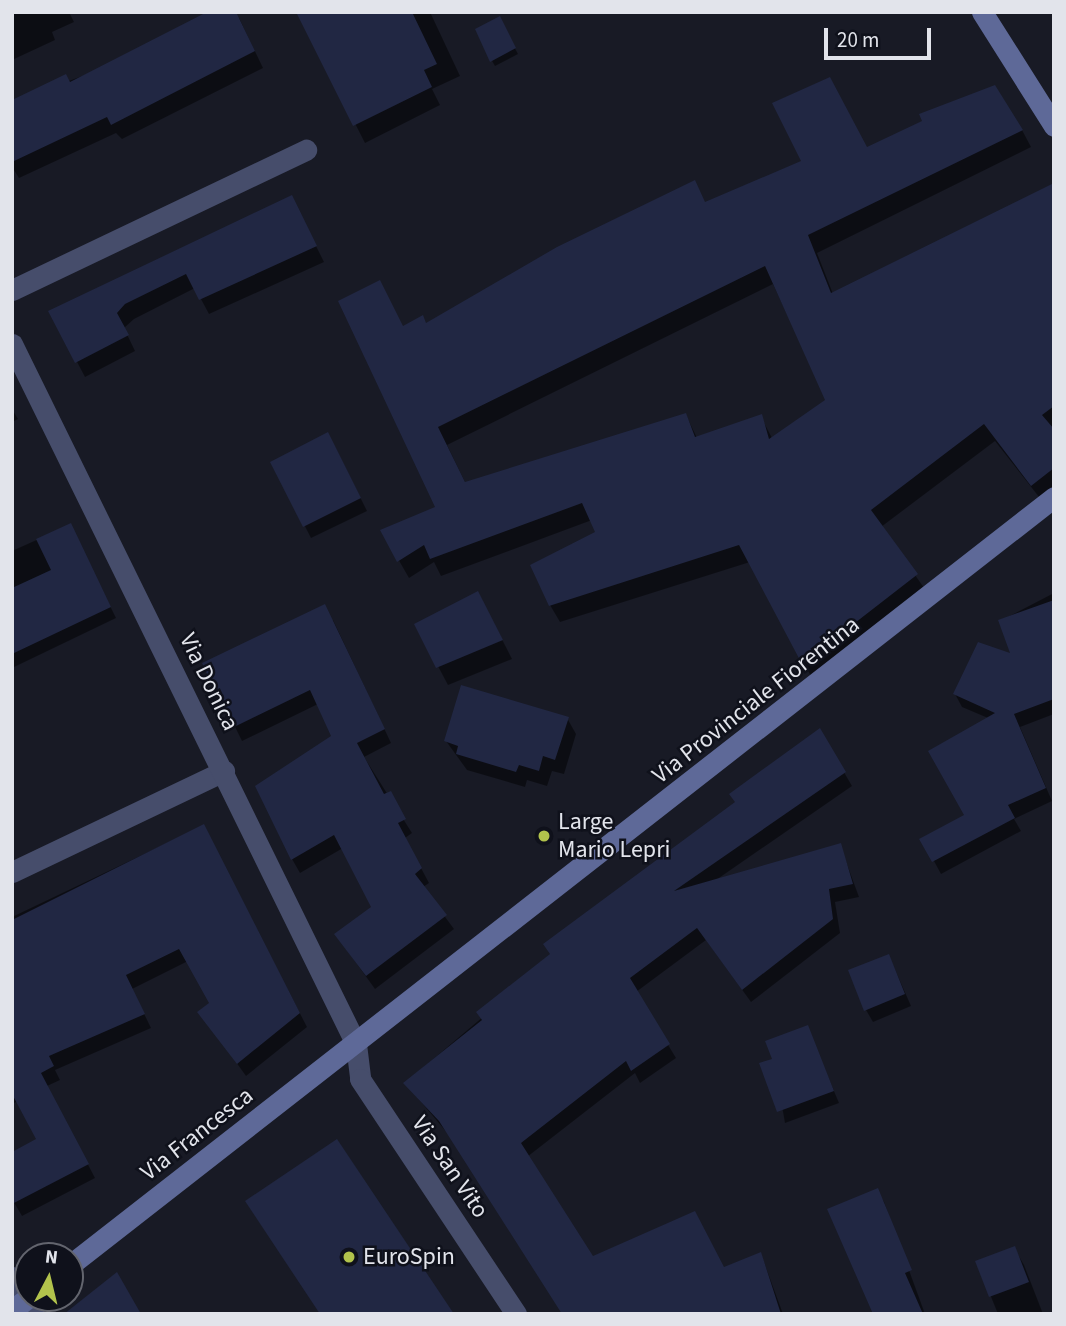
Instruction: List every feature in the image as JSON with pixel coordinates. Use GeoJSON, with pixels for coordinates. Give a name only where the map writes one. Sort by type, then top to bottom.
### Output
{"type":"FeatureCollection","features":[{"type":"Feature","properties":{"kind":"main road"},"geometry":{"type":"LineString","coordinates":[[982,12],[1054,126]]}},
{"type":"Feature","properties":{"kind":"main road","name":"Via Provinciale Fiorentina"},"geometry":{"type":"LineString","coordinates":[[356,1044],[1054,497]]}},
{"type":"Feature","properties":{"kind":"main road","name":"Via Francesca"},"geometry":{"type":"LineString","coordinates":[[84,1254],[356,1044]]}},
{"type":"Feature","properties":{"kind":"street"},"geometry":{"type":"LineString","coordinates":[[12,290],[306,150]]}},
{"type":"Feature","properties":{"kind":"street","name":"Via Donica"},"geometry":{"type":"LineString","coordinates":[[12,344],[356,1044]]}},
{"type":"Feature","properties":{"kind":"street"},"geometry":{"type":"LineString","coordinates":[[12,872],[224,771]]}},
{"type":"Feature","properties":{"kind":"street","name":"Via San Vito"},"geometry":{"type":"LineString","coordinates":[[356,1044],[360,1079],[516,1314]]}},
{"type":"Feature","properties":{"kind":"building"},"geometry":{"type":"Polygon","coordinates":[[[207,12],[236,12],[255,51],[111,125],[107,117],[12,162],[12,100],[66,74],[70,82],[207,12]]]}},
{"type":"Feature","properties":{"kind":"building"},"geometry":{"type":"Polygon","coordinates":[[[296,12],[412,12],[437,64],[424,70],[432,87],[353,126],[296,12]]]}},
{"type":"Feature","properties":{"kind":"building"},"geometry":{"type":"Polygon","coordinates":[[[500,16],[516,48],[490,62],[475,29],[500,16]]]}},
{"type":"Feature","properties":{"kind":"building"},"geometry":{"type":"Polygon","coordinates":[[[830,77],[867,147],[922,121],[919,114],[995,85],[1023,130],[808,235],[831,293],[1054,183],[1054,406],[1042,415],[1054,429],[1054,468],[1031,486],[984,424],[871,510],[918,574],[802,664],[739,545],[549,606],[530,565],[595,532],[582,503],[430,559],[424,545],[397,562],[380,530],[435,507],[338,301],[380,280],[403,326],[423,315],[426,323],[557,247],[695,180],[705,202],[801,161],[772,103],[830,77]],[[765,266],[438,427],[465,482],[686,413],[695,437],[762,414],[769,439],[825,400],[765,266]]]}},
{"type":"Feature","properties":{"kind":"building"},"geometry":{"type":"Polygon","coordinates":[[[292,195],[317,246],[199,300],[186,274],[125,304],[117,313],[129,335],[75,363],[48,311],[292,195]]]}},
{"type":"Feature","properties":{"kind":"building"},"geometry":{"type":"Polygon","coordinates":[[[328,432],[361,498],[303,527],[270,462],[328,432]]]}},
{"type":"Feature","properties":{"kind":"building"},"geometry":{"type":"Polygon","coordinates":[[[71,523],[111,607],[12,654],[12,588],[51,570],[36,539],[71,523]]]}},
{"type":"Feature","properties":{"kind":"building"},"geometry":{"type":"Polygon","coordinates":[[[478,591],[503,640],[436,668],[414,624],[478,591]]]}},
{"type":"Feature","properties":{"kind":"building"},"geometry":{"type":"Polygon","coordinates":[[[1054,600],[1054,699],[1014,714],[1046,788],[1008,805],[1015,818],[932,862],[919,839],[964,815],[928,751],[995,713],[953,694],[978,642],[1010,653],[998,620],[1054,600]]]}},
{"type":"Feature","properties":{"kind":"building"},"geometry":{"type":"Polygon","coordinates":[[[325,604],[385,729],[357,743],[384,794],[391,791],[406,819],[398,823],[422,868],[415,874],[447,915],[366,976],[334,934],[371,907],[334,835],[291,860],[255,786],[331,736],[310,690],[232,728],[202,663],[325,604]]]}},
{"type":"Feature","properties":{"kind":"building"},"geometry":{"type":"Polygon","coordinates":[[[461,685],[569,717],[555,760],[543,756],[539,771],[519,765],[516,772],[456,754],[458,746],[444,741],[461,685]]]}},
{"type":"Feature","properties":{"kind":"building"},"geometry":{"type":"Polygon","coordinates":[[[820,728],[846,772],[674,891],[841,843],[853,884],[829,889],[833,919],[742,990],[697,928],[630,978],[670,1044],[631,1071],[626,1061],[521,1143],[593,1256],[695,1211],[724,1267],[761,1252],[781,1314],[562,1314],[439,1121],[403,1083],[482,1020],[476,1012],[550,954],[543,944],[735,802],[729,794],[820,728]]]}},
{"type":"Feature","properties":{"kind":"building"},"geometry":{"type":"Polygon","coordinates":[[[204,824],[300,1013],[237,1064],[197,1012],[209,1003],[179,949],[126,975],[145,1014],[49,1056],[54,1066],[41,1073],[89,1164],[12,1204],[12,1152],[36,1139],[12,1094],[12,920],[204,824]]]}},
{"type":"Feature","properties":{"kind":"building"},"geometry":{"type":"Polygon","coordinates":[[[889,954],[905,994],[864,1011],[848,970],[889,954]]]}},
{"type":"Feature","properties":{"kind":"building"},"geometry":{"type":"Polygon","coordinates":[[[808,1025],[834,1091],[777,1112],[759,1063],[772,1059],[765,1041],[808,1025]]]}},
{"type":"Feature","properties":{"kind":"building","name":"EuroSpin"},"geometry":{"type":"Polygon","coordinates":[[[337,1139],[454,1314],[320,1314],[245,1201],[337,1139]]]}},
{"type":"Feature","properties":{"kind":"building"},"geometry":{"type":"Polygon","coordinates":[[[878,1188],[912,1270],[905,1273],[923,1314],[873,1314],[827,1209],[878,1188]]]}},
{"type":"Feature","properties":{"kind":"building"},"geometry":{"type":"Polygon","coordinates":[[[1015,1246],[1029,1282],[989,1297],[975,1261],[1015,1246]]]}},
{"type":"Feature","properties":{"kind":"building"},"geometry":{"type":"Polygon","coordinates":[[[117,1272],[141,1314],[64,1314],[84,1312],[84,1298],[117,1272]]]}},
{"type":"Feature","properties":{"kind":"place","name":"Large Mario Lepri"},"geometry":{"type":"Point","coordinates":[544,836]}},
{"type":"Feature","properties":{"kind":"place","name":"EuroSpin"},"geometry":{"type":"Point","coordinates":[349,1257]}}]}
